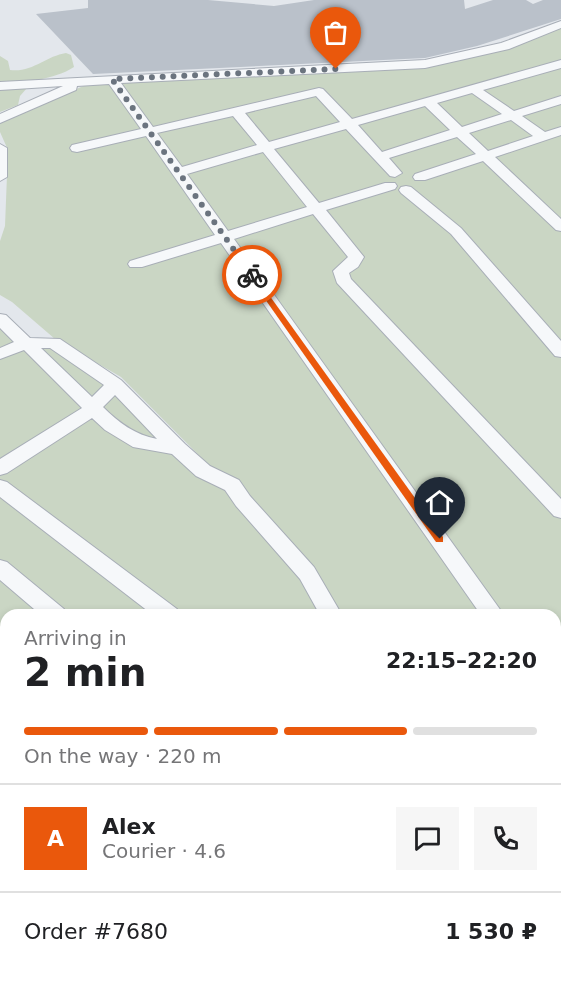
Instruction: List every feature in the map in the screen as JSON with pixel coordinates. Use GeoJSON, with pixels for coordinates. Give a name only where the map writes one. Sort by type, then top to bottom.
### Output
{"type":"FeatureCollection","features":[{"type":"Feature","properties":{"kind":"lane"},"geometry":{"type":"LineString","coordinates":[[0,86],[425,64],[505,45],[561,24]]}},
{"type":"Feature","properties":{"kind":"lane"},"geometry":{"type":"LineString","coordinates":[[178,172],[561,64]]}},
{"type":"Feature","properties":{"kind":"lane"},"geometry":{"type":"LineString","coordinates":[[542,69],[561,81]]}},
{"type":"Feature","properties":{"kind":"lane"},"geometry":{"type":"LineString","coordinates":[[112,79],[490,609]]}},
{"type":"Feature","properties":{"kind":"lane"},"geometry":{"type":"LineString","coordinates":[[0,119],[86,81]]}},
{"type":"Feature","properties":{"kind":"lane"},"geometry":{"type":"LineString","coordinates":[[474,89],[544,137]]}},
{"type":"Feature","properties":{"kind":"lane"},"geometry":{"type":"LineString","coordinates":[[76,148],[319,92],[379,157],[392,180],[456,231],[561,352]]}},
{"type":"Feature","properties":{"kind":"lane"},"geometry":{"type":"LineString","coordinates":[[379,157],[561,100]]}},
{"type":"Feature","properties":{"kind":"lane"},"geometry":{"type":"LineString","coordinates":[[428,102],[561,227]]}},
{"type":"Feature","properties":{"kind":"lane"},"geometry":{"type":"LineString","coordinates":[[236,111],[356,257],[352,264],[341,271],[343,280],[561,511]]}},
{"type":"Feature","properties":{"kind":"lane"},"geometry":{"type":"LineString","coordinates":[[136,264],[315,209],[392,180],[405,172],[420,177],[561,131]]}},
{"type":"Feature","properties":{"kind":"lane"},"geometry":{"type":"LineString","coordinates":[[0,148],[0,177]]}},
{"type":"Feature","properties":{"kind":"lane"},"geometry":{"type":"LineString","coordinates":[[406,190],[421,186],[420,177]]}},
{"type":"Feature","properties":{"kind":"lane"},"geometry":{"type":"LineString","coordinates":[[0,319],[111,426],[140,442],[178,449]]}},
{"type":"Feature","properties":{"kind":"lane"},"geometry":{"type":"LineString","coordinates":[[0,354],[26,343],[54,343],[115,384],[178,449],[203,471],[232,485],[243,501],[307,573],[328,609]]}},
{"type":"Feature","properties":{"kind":"lane"},"geometry":{"type":"LineString","coordinates":[[0,468],[83,417],[115,384]]}},
{"type":"Feature","properties":{"kind":"lane"},"geometry":{"type":"LineString","coordinates":[[0,487],[161,609]]}},
{"type":"Feature","properties":{"kind":"lane"},"geometry":{"type":"LineString","coordinates":[[0,568],[49,609]]}},
{"type":"Feature","properties":{"kind":"green space"},"geometry":{"type":"Polygon","coordinates":[[[561,25],[561,609],[337,609],[313,570],[121,377],[55,339],[12,302],[0,295],[0,241],[5,226],[8,150],[0,132],[0,122],[88,84],[429,67],[561,25]]]}},
{"type":"Feature","properties":{"kind":"green space"},"geometry":{"type":"Polygon","coordinates":[[[66,53],[71,55],[74,67],[66,71],[38,80],[0,84],[0,56],[8,61],[10,70],[18,70],[32,67],[66,53]]]}},
{"type":"Feature","properties":{"kind":"green space"},"geometry":{"type":"Polygon","coordinates":[[[27,88],[20,96],[18,105],[0,112],[0,89],[27,88]]]}},
{"type":"Feature","properties":{"kind":"green space"},"geometry":{"type":"Polygon","coordinates":[[[0,324],[28,348],[54,348],[108,384],[225,486],[301,576],[321,609],[0,609],[0,324]]]}},
{"type":"Feature","properties":{"kind":"building"},"geometry":{"type":"Polygon","coordinates":[[[88,0],[208,0],[274,6],[314,0],[464,0],[465,9],[493,0],[526,0],[533,4],[543,0],[561,0],[561,19],[477,46],[425,58],[93,74],[36,14],[88,8],[88,0]]]}},
{"type":"Feature","properties":{"kind":"way so far"},"geometry":{"type":"LineString","coordinates":[[252,275],[112,79],[336,69]]}},
{"type":"Feature","properties":{"kind":"route"},"geometry":{"type":"LineString","coordinates":[[252,275],[440,539]]}}]}
